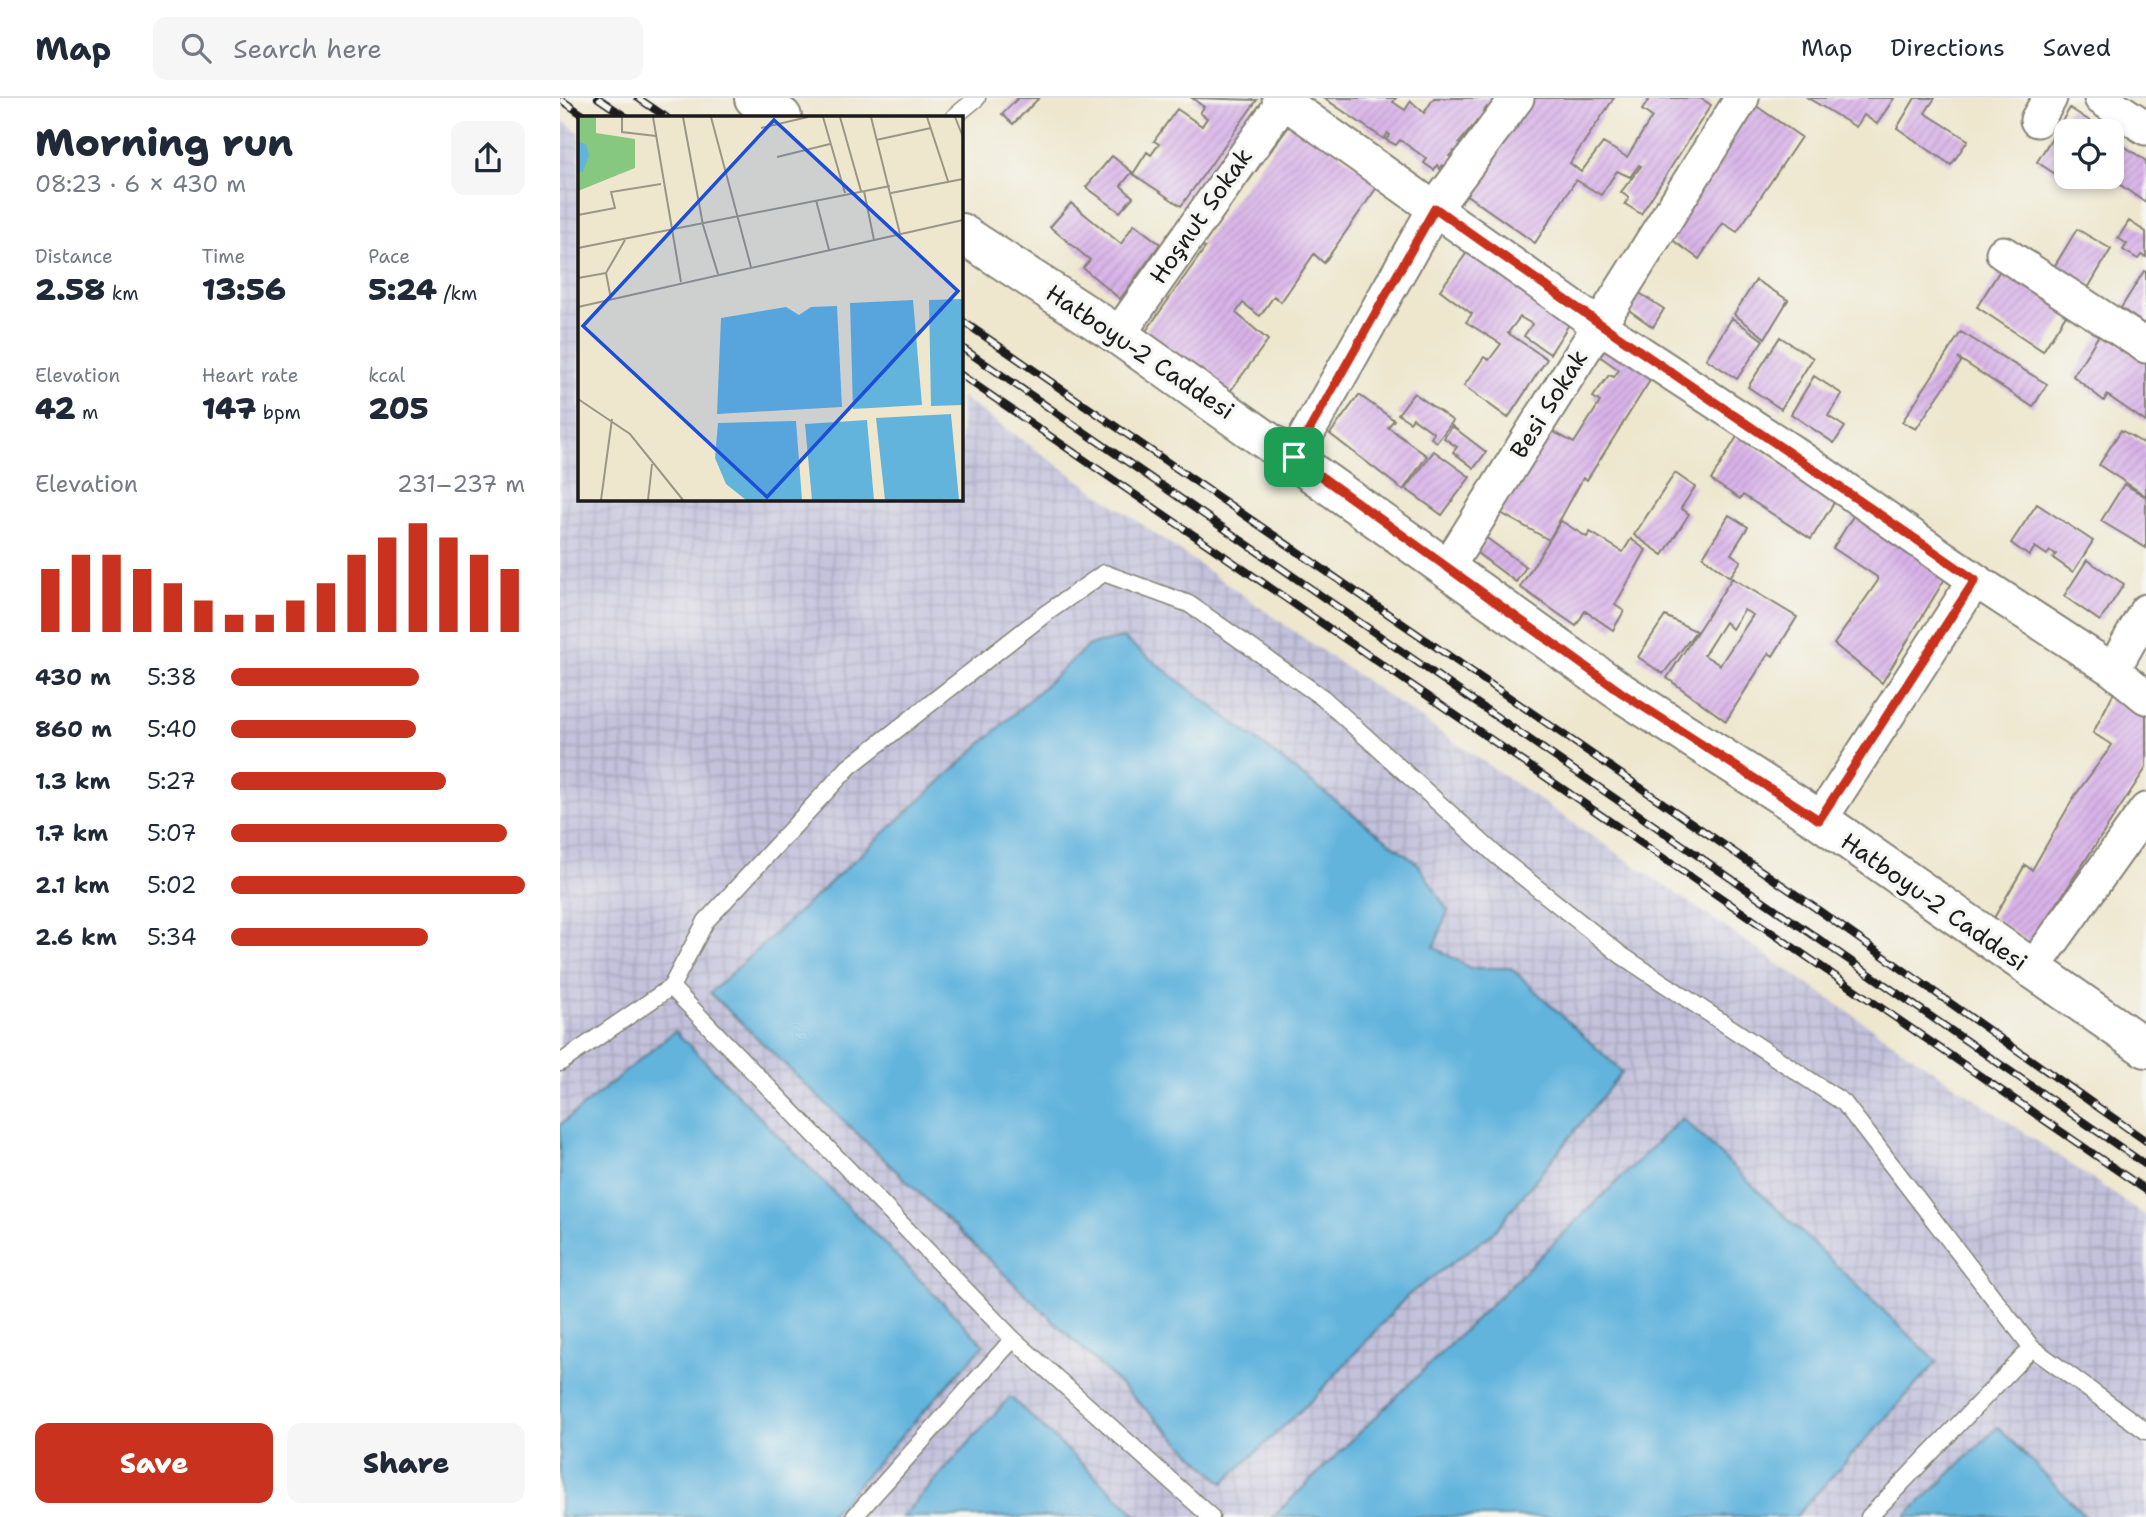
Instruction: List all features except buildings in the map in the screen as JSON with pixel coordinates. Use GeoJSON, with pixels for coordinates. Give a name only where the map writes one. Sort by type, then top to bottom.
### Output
{"type":"FeatureCollection","features":[{"type":"Feature","properties":{"kind":"main road","name":"Hatboyu-2 Caddesi"},"geometry":{"type":"LineString","coordinates":[[962,234],[1118,335],[1294,457],[1622,693],[1819,820],[2031,971],[2146,1048]]}},
{"type":"Feature","properties":{"kind":"street"},"geometry":{"type":"LineString","coordinates":[[1294,457],[1435,208],[1517,98]]}},
{"type":"Feature","properties":{"kind":"street","name":"Besi Sokak"},"geometry":{"type":"LineString","coordinates":[[1447,568],[1742,98]]}},
{"type":"Feature","properties":{"kind":"street"},"geometry":{"type":"LineString","coordinates":[[2101,98],[2146,128]]}},
{"type":"Feature","properties":{"kind":"street"},"geometry":{"type":"LineString","coordinates":[[1283,99],[1598,325],[1789,450],[1975,580],[2113,670],[2146,697]]}},
{"type":"Feature","properties":{"kind":"street","name":"Hoşnut Sokak"},"geometry":{"type":"LineString","coordinates":[[1118,335],[1283,99]]}},
{"type":"Feature","properties":{"kind":"street"},"geometry":{"type":"LineString","coordinates":[[2003,253],[2146,346]]}},
{"type":"Feature","properties":{"kind":"street"},"geometry":{"type":"LineString","coordinates":[[1819,820],[1975,580]]}},
{"type":"Feature","properties":{"kind":"street"},"geometry":{"type":"LineString","coordinates":[[2113,670],[2146,611]]}},
{"type":"Feature","properties":{"kind":"street"},"geometry":{"type":"LineString","coordinates":[[2031,971],[2146,810]]}},
{"type":"Feature","properties":{"kind":"lane"},"geometry":{"type":"LineString","coordinates":[[955,116],[977,98]]}},
{"type":"Feature","properties":{"kind":"lane"},"geometry":{"type":"LineString","coordinates":[[560,1063],[671,987],[706,921],[849,767],[1045,614],[1104,573],[1189,604],[1323,698],[1497,856],[1621,955],[1844,1103],[2032,1348],[2146,1431]]}},
{"type":"Feature","properties":{"kind":"lane"},"geometry":{"type":"LineString","coordinates":[[671,987],[1013,1339],[1211,1517]]}},
{"type":"Feature","properties":{"kind":"lane"},"geometry":{"type":"LineString","coordinates":[[854,1517],[1013,1339]]}},
{"type":"Feature","properties":{"kind":"lane"},"geometry":{"type":"LineString","coordinates":[[1869,1517],[2032,1348]]}},
{"type":"Feature","properties":{"kind":"shaded area"},"geometry":{"type":"Polygon","coordinates":[[[560,119],[578,131],[578,500],[962,500],[962,398],[1312,644],[2146,1216],[2146,1517],[560,1517],[560,119]]]}},
{"type":"Feature","properties":{"kind":"water"},"geometry":{"type":"Polygon","coordinates":[[[1123,638],[1418,864],[1448,911],[1434,947],[1470,968],[1511,968],[1622,1072],[1493,1233],[1408,1295],[1314,1398],[1223,1483],[710,993],[1089,645],[1123,638]]]}},
{"type":"Feature","properties":{"kind":"water"},"geometry":{"type":"Polygon","coordinates":[[[675,1031],[984,1345],[828,1517],[560,1517],[560,1125],[675,1031]]]}},
{"type":"Feature","properties":{"kind":"water"},"geometry":{"type":"Polygon","coordinates":[[[1682,1118],[1937,1362],[1795,1517],[1273,1517],[1682,1118]]]}},
{"type":"Feature","properties":{"kind":"water"},"geometry":{"type":"Polygon","coordinates":[[[1010,1397],[1139,1517],[902,1517],[1010,1397]]]}},
{"type":"Feature","properties":{"kind":"water"},"geometry":{"type":"Polygon","coordinates":[[[1998,1427],[2086,1517],[1905,1517],[1998,1427]]]}},
{"type":"Feature","properties":{"kind":"railway"},"geometry":{"type":"LineString","coordinates":[[598,98],[625,116]]}},
{"type":"Feature","properties":{"kind":"railway"},"geometry":{"type":"LineString","coordinates":[[638,98],[665,116]]}},
{"type":"Feature","properties":{"kind":"railway"},"geometry":{"type":"LineString","coordinates":[[560,99],[585,116]]}},
{"type":"Feature","properties":{"kind":"railway"},"geometry":{"type":"LineString","coordinates":[[962,321],[1814,907],[2146,1141]]}},
{"type":"Feature","properties":{"kind":"railway"},"geometry":{"type":"LineString","coordinates":[[962,348],[2146,1165]]}},
{"type":"Feature","properties":{"kind":"railway"},"geometry":{"type":"LineString","coordinates":[[962,376],[2146,1190]]}},
{"type":"Feature","properties":{"kind":"route"},"geometry":{"type":"LineString","coordinates":[[1435,208],[1598,325],[1789,450],[1975,580],[1819,820],[1622,693],[1294,457],[1435,208]]}}]}
